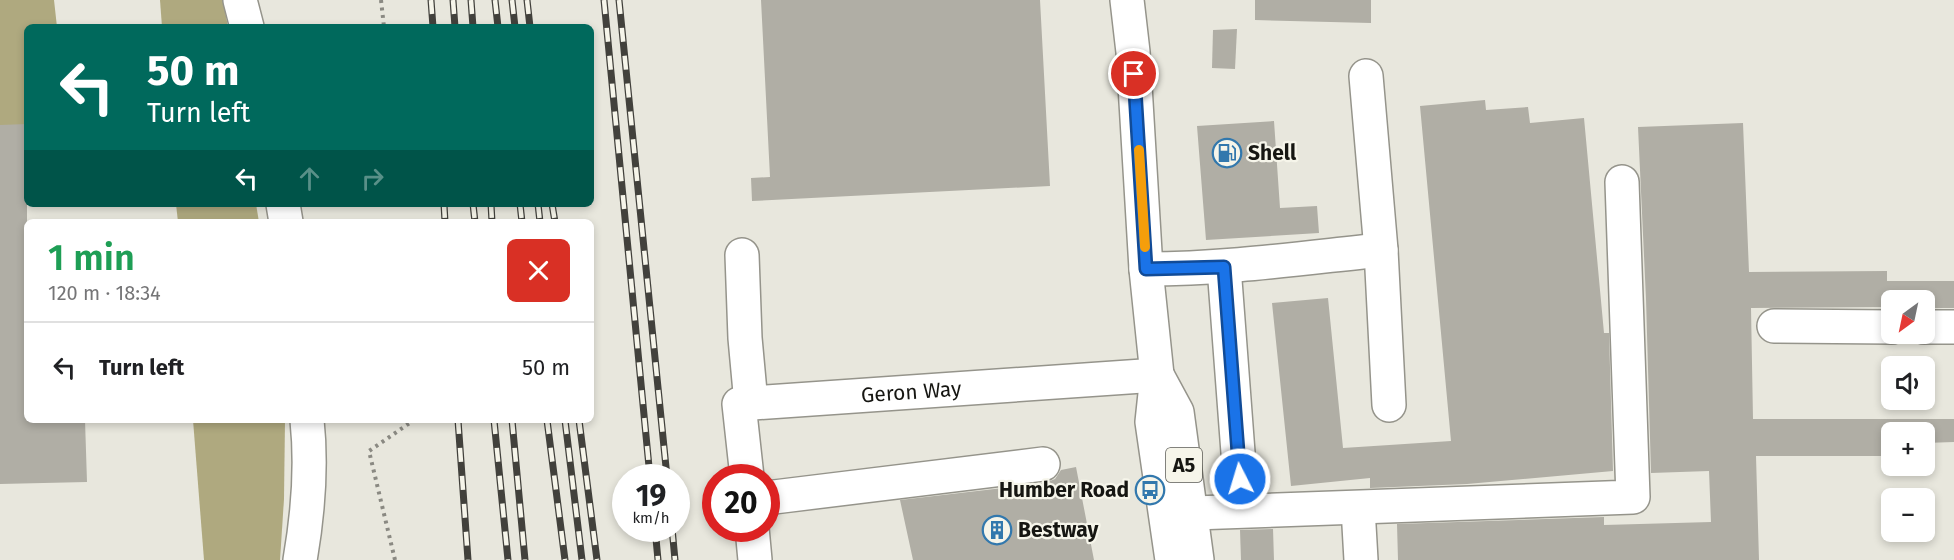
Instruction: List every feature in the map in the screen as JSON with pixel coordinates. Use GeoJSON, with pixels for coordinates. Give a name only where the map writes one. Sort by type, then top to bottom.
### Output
{"type":"FeatureCollection","features":[{"type":"Feature","properties":{"kind":"street"},"geometry":{"type":"LineString","coordinates":[[240,0],[246,24]]}},
{"type":"Feature","properties":{"kind":"street","name":"A5"},"geometry":{"type":"LineString","coordinates":[[1127,0],[1133,52],[1146,269],[1157,375],[1177,412],[1178,513],[1172,560]]}},
{"type":"Feature","properties":{"kind":"street"},"geometry":{"type":"LineString","coordinates":[[1366,76],[1381,250],[1389,405]]}},
{"type":"Feature","properties":{"kind":"street"},"geometry":{"type":"LineString","coordinates":[[1178,513],[1633,497],[1622,182]]}},
{"type":"Feature","properties":{"kind":"street"},"geometry":{"type":"LineString","coordinates":[[1146,269],[1224,267],[1381,250]]}},
{"type":"Feature","properties":{"kind":"street"},"geometry":{"type":"LineString","coordinates":[[742,255],[745,338],[751,403],[739,404],[746,464]]}},
{"type":"Feature","properties":{"kind":"street"},"geometry":{"type":"LineString","coordinates":[[1224,267],[1240,479]]}},
{"type":"Feature","properties":{"kind":"street"},"geometry":{"type":"LineString","coordinates":[[1774,326],[1881,327]]}},
{"type":"Feature","properties":{"kind":"street"},"geometry":{"type":"LineString","coordinates":[[1935,327],[1954,327]]}},
{"type":"Feature","properties":{"kind":"street","name":"Geron Way"},"geometry":{"type":"LineString","coordinates":[[751,403],[1157,375]]}},
{"type":"Feature","properties":{"kind":"street"},"geometry":{"type":"LineString","coordinates":[[300,560],[305,533],[310,453],[307,423]]}},
{"type":"Feature","properties":{"kind":"street"},"geometry":{"type":"LineString","coordinates":[[780,496],[1043,464]]}},
{"type":"Feature","properties":{"kind":"street"},"geometry":{"type":"LineString","coordinates":[[1358,508],[1361,560]]}},
{"type":"Feature","properties":{"kind":"street","name":"A5"},"geometry":{"type":"LineString","coordinates":[[1178,513],[1197,560]]}},
{"type":"Feature","properties":{"kind":"street"},"geometry":{"type":"LineString","coordinates":[[753,542],[755,560]]}},
{"type":"Feature","properties":{"kind":"path"},"geometry":{"type":"LineString","coordinates":[[381,0],[384,24]]}},
{"type":"Feature","properties":{"kind":"path"},"geometry":{"type":"LineString","coordinates":[[395,560],[369,450],[410,423]]}},
{"type":"Feature","properties":{"kind":"shaded area"},"geometry":{"type":"Polygon","coordinates":[[[0,0],[54,0],[57,24],[24,24],[24,132],[0,132],[0,0]]]}},
{"type":"Feature","properties":{"kind":"shaded area"},"geometry":{"type":"Polygon","coordinates":[[[160,0],[223,0],[227,24],[162,24],[160,0]]]}},
{"type":"Feature","properties":{"kind":"shaded area"},"geometry":{"type":"Polygon","coordinates":[[[176,207],[256,207],[258,219],[178,219],[176,207]]]}},
{"type":"Feature","properties":{"kind":"shaded area"},"geometry":{"type":"Polygon","coordinates":[[[193,423],[285,423],[280,560],[204,560],[193,423]]]}},
{"type":"Feature","properties":{"kind":"building"},"geometry":{"type":"Polygon","coordinates":[[[761,0],[1040,0],[1050,186],[752,201],[751,178],[770,177],[761,0]]]}},
{"type":"Feature","properties":{"kind":"building"},"geometry":{"type":"Polygon","coordinates":[[[1255,0],[1371,0],[1371,23],[1255,20],[1255,0]]]}},
{"type":"Feature","properties":{"kind":"building"},"geometry":{"type":"Polygon","coordinates":[[[1237,29],[1235,69],[1212,68],[1213,30],[1237,29]]]}},
{"type":"Feature","properties":{"kind":"building"},"geometry":{"type":"Polygon","coordinates":[[[1485,100],[1486,110],[1528,107],[1530,123],[1584,118],[1604,333],[1609,333],[1613,471],[1467,484],[1370,488],[1370,478],[1291,486],[1272,303],[1328,298],[1343,448],[1451,441],[1420,106],[1485,100]]]}},
{"type":"Feature","properties":{"kind":"building"},"geometry":{"type":"Polygon","coordinates":[[[1274,121],[1280,208],[1317,206],[1319,233],[1206,240],[1197,126],[1274,121]]]}},
{"type":"Feature","properties":{"kind":"building"},"geometry":{"type":"Polygon","coordinates":[[[1743,123],[1749,272],[1887,271],[1887,281],[1954,281],[1954,308],[1935,308],[1935,290],[1881,290],[1881,307],[1751,308],[1753,419],[1954,419],[1954,442],[1935,443],[1935,422],[1881,422],[1881,456],[1756,456],[1759,560],[1398,560],[1397,524],[1604,517],[1604,525],[1711,522],[1709,471],[1651,473],[1638,127],[1743,123]]]}},
{"type":"Feature","properties":{"kind":"building"},"geometry":{"type":"Polygon","coordinates":[[[24,124],[24,207],[27,207],[27,219],[24,219],[24,423],[85,423],[87,482],[0,484],[0,125],[24,124]]]}},
{"type":"Feature","properties":{"kind":"building","name":"Bestway"},"geometry":{"type":"Polygon","coordinates":[[[1076,467],[1094,560],[913,560],[900,500],[1045,483],[1055,479],[1061,470],[1076,467]]]}},
{"type":"Feature","properties":{"kind":"building"},"geometry":{"type":"Polygon","coordinates":[[[1273,529],[1274,560],[1241,560],[1240,530],[1273,529]]]}},
{"type":"Feature","properties":{"kind":"railway"},"geometry":{"type":"LineString","coordinates":[[431,0],[433,24]]}},
{"type":"Feature","properties":{"kind":"railway"},"geometry":{"type":"LineString","coordinates":[[453,0],[455,24]]}},
{"type":"Feature","properties":{"kind":"railway"},"geometry":{"type":"LineString","coordinates":[[471,0],[473,24]]}},
{"type":"Feature","properties":{"kind":"railway"},"geometry":{"type":"LineString","coordinates":[[495,0],[498,24]]}},
{"type":"Feature","properties":{"kind":"railway"},"geometry":{"type":"LineString","coordinates":[[512,0],[515,24]]}},
{"type":"Feature","properties":{"kind":"railway"},"geometry":{"type":"LineString","coordinates":[[527,0],[530,24]]}},
{"type":"Feature","properties":{"kind":"railway"},"geometry":{"type":"LineString","coordinates":[[604,0],[649,464]]}},
{"type":"Feature","properties":{"kind":"railway"},"geometry":{"type":"LineString","coordinates":[[619,0],[666,464]]}},
{"type":"Feature","properties":{"kind":"railway"},"geometry":{"type":"LineString","coordinates":[[444,207],[445,219]]}},
{"type":"Feature","properties":{"kind":"railway"},"geometry":{"type":"LineString","coordinates":[[473,207],[475,219]]}},
{"type":"Feature","properties":{"kind":"railway"},"geometry":{"type":"LineString","coordinates":[[491,207],[492,219]]}},
{"type":"Feature","properties":{"kind":"railway"},"geometry":{"type":"LineString","coordinates":[[520,207],[522,219]]}},
{"type":"Feature","properties":{"kind":"railway"},"geometry":{"type":"LineString","coordinates":[[538,207],[540,219]]}},
{"type":"Feature","properties":{"kind":"railway"},"geometry":{"type":"LineString","coordinates":[[552,207],[554,219]]}},
{"type":"Feature","properties":{"kind":"railway"},"geometry":{"type":"LineString","coordinates":[[458,423],[468,560]]}},
{"type":"Feature","properties":{"kind":"railway"},"geometry":{"type":"LineString","coordinates":[[494,423],[508,560]]}},
{"type":"Feature","properties":{"kind":"railway"},"geometry":{"type":"LineString","coordinates":[[512,423],[525,560]]}},
{"type":"Feature","properties":{"kind":"railway"},"geometry":{"type":"LineString","coordinates":[[547,423],[565,560]]}},
{"type":"Feature","properties":{"kind":"railway"},"geometry":{"type":"LineString","coordinates":[[565,423],[582,560]]}},
{"type":"Feature","properties":{"kind":"railway"},"geometry":{"type":"LineString","coordinates":[[579,423],[597,560]]}},
{"type":"Feature","properties":{"kind":"railway"},"geometry":{"type":"LineString","coordinates":[[656,542],[658,560]]}},
{"type":"Feature","properties":{"kind":"railway"},"geometry":{"type":"LineString","coordinates":[[673,542],[675,560]]}},
{"type":"Feature","properties":{"kind":"slow traffic"},"geometry":{"type":"LineString","coordinates":[[1139,150],[1145,247]]}},
{"type":"Feature","properties":{"kind":"place","name":"Shell"},"geometry":{"type":"Point","coordinates":[1227,153]}},
{"type":"Feature","properties":{"kind":"place","name":"Humber Road"},"geometry":{"type":"Point","coordinates":[1150,490]}},
{"type":"Feature","properties":{"kind":"place","name":"Bestway"},"geometry":{"type":"Point","coordinates":[997,530]}},
{"type":"Feature","properties":{"kind":"route"},"geometry":{"type":"LineString","coordinates":[[1134,74],[1146,269],[1224,267],[1240,479]]}}]}
